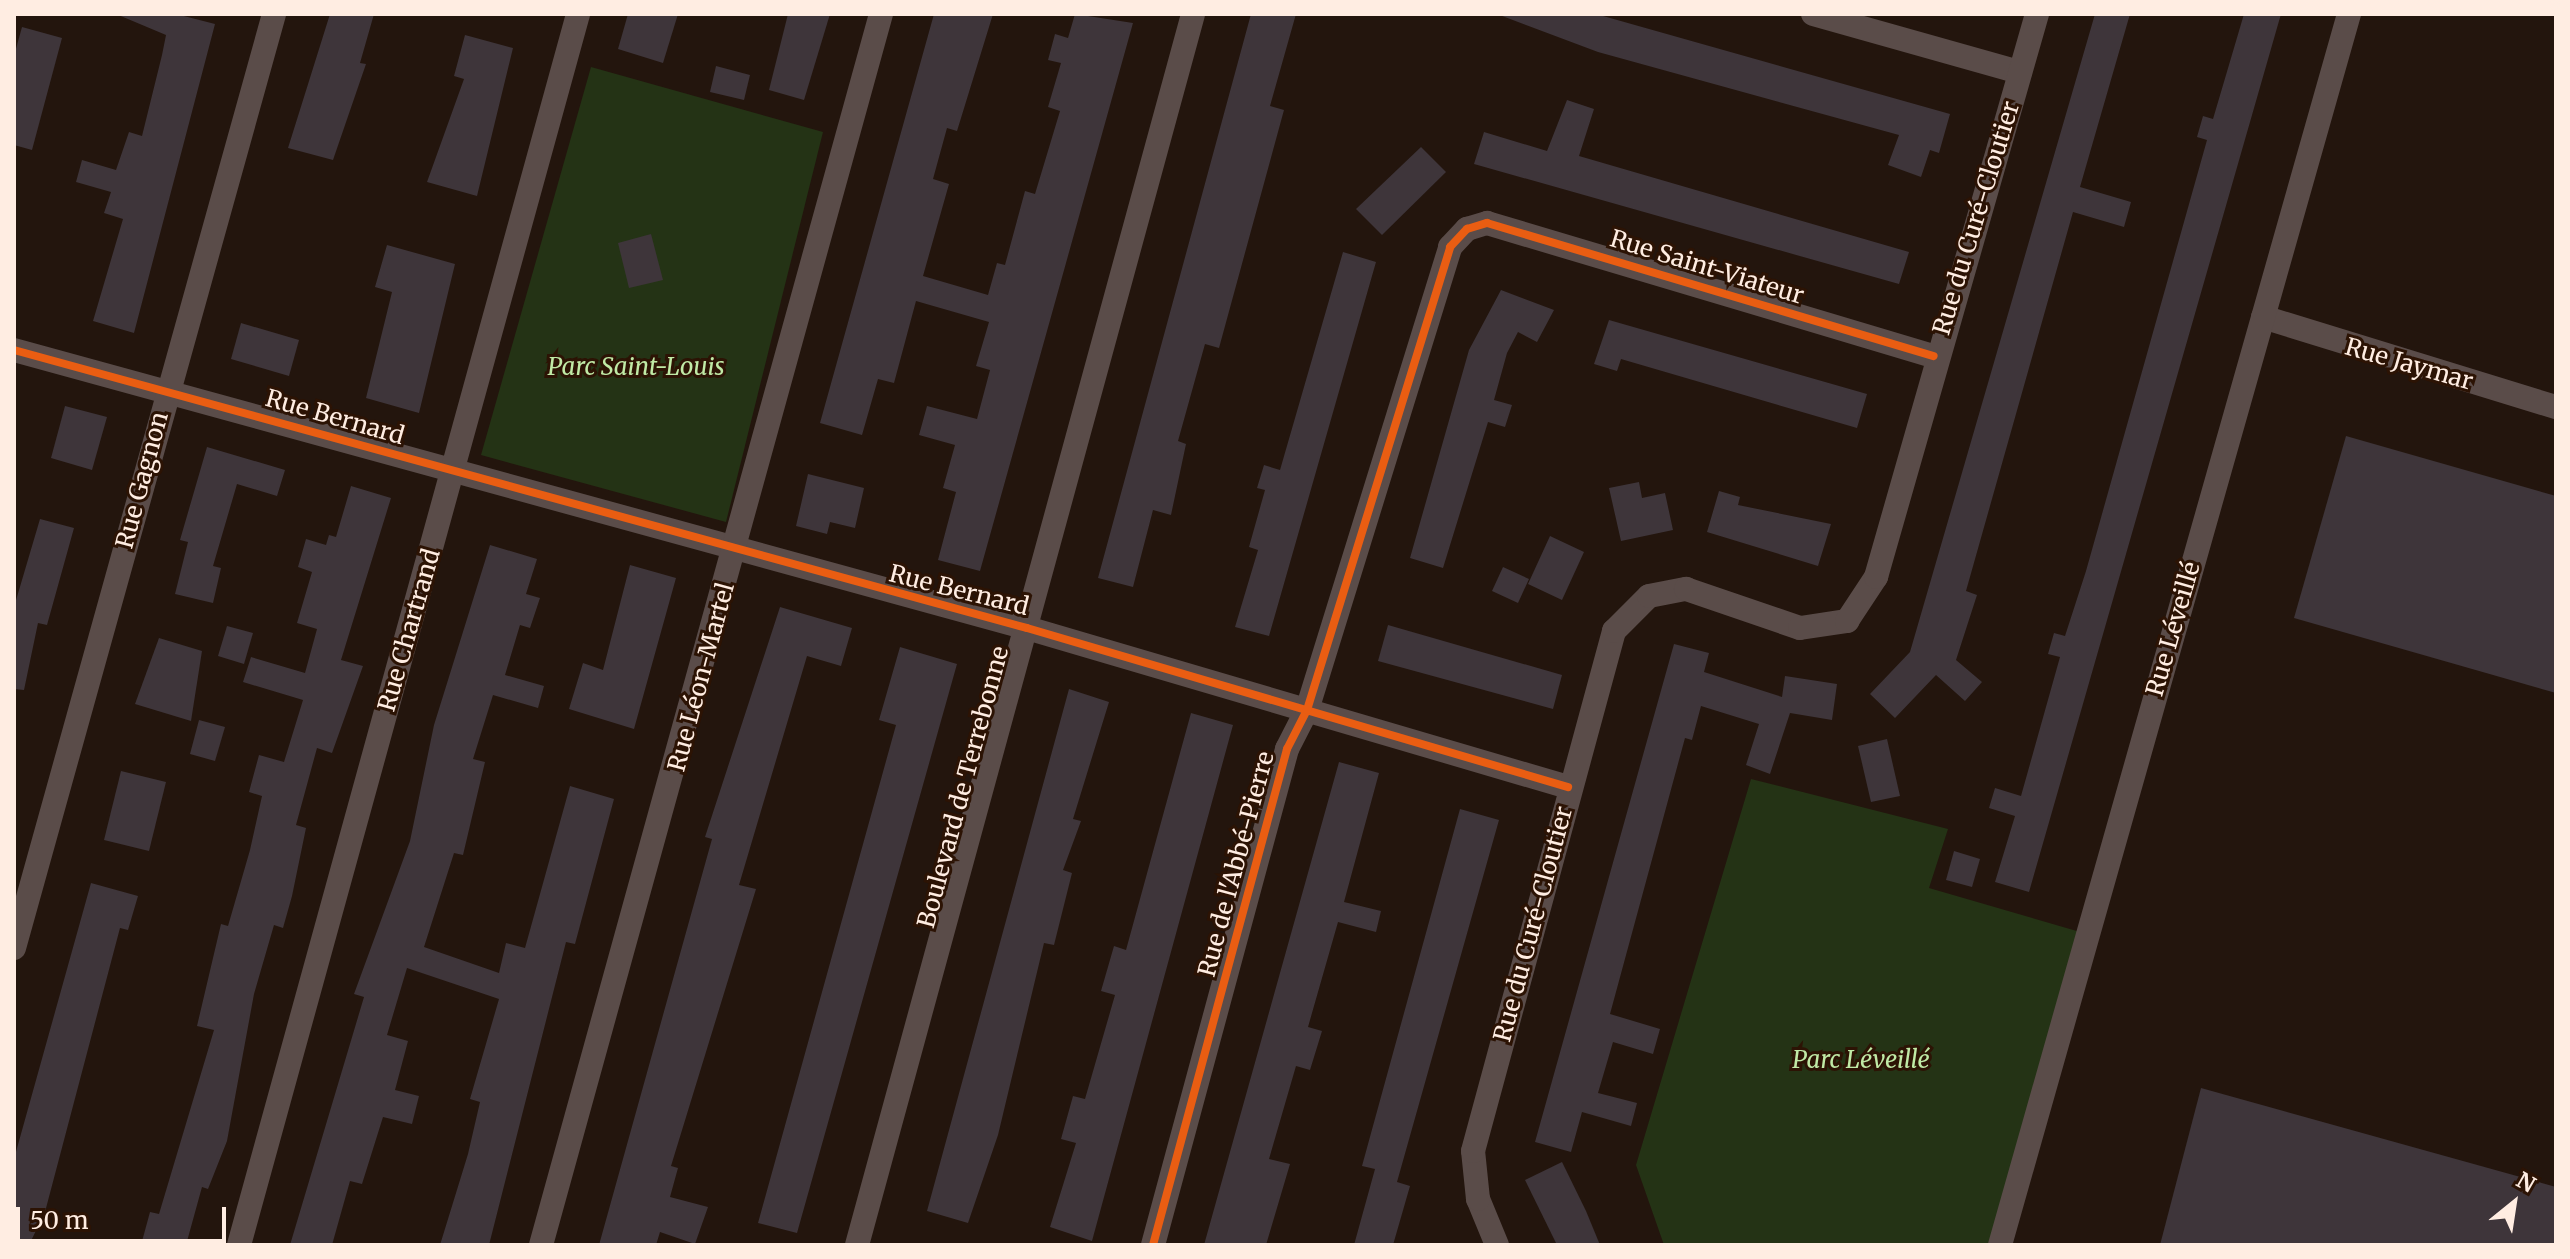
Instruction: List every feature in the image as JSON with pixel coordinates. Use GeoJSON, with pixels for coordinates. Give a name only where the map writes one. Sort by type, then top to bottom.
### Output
{"type":"FeatureCollection","features":[{"type":"Feature","properties":{"kind":"street","name":"Rue Gagnon"},"geometry":{"type":"LineString","coordinates":[[14,948],[166,392],[274,14]]}},
{"type":"Feature","properties":{"kind":"street","name":"Rue Chartrand"},"geometry":{"type":"LineString","coordinates":[[239,1245],[578,14]]}},
{"type":"Feature","properties":{"kind":"street","name":"Rue Léon-Martel"},"geometry":{"type":"LineString","coordinates":[[541,1245],[735,553],[881,14]]}},
{"type":"Feature","properties":{"kind":"street","name":"Boulevard de Terrebonne"},"geometry":{"type":"LineString","coordinates":[[857,1245],[1193,14]]}},
{"type":"Feature","properties":{"kind":"street"},"geometry":{"type":"LineString","coordinates":[[1813,14],[2020,72]]}},
{"type":"Feature","properties":{"kind":"street","name":"Rue du Curé-Cloutier"},"geometry":{"type":"LineString","coordinates":[[1497,1245],[1478,1199],[1473,1151],[1568,787],[1614,631],[1649,596],[1686,589],[1800,628],[1847,621],[1876,577],[1934,356],[2037,14]]}},
{"type":"Feature","properties":{"kind":"street","name":"Rue Léveillé"},"geometry":{"type":"LineString","coordinates":[[2000,1245],[2349,14]]}},
{"type":"Feature","properties":{"kind":"street","name":"Rue Saint-Viateur"},"geometry":{"type":"LineString","coordinates":[[1467,229],[1487,223],[1934,356]]}},
{"type":"Feature","properties":{"kind":"street","name":"Rue de l'Abbé-Pierre"},"geometry":{"type":"LineString","coordinates":[[1153,1245],[1287,749],[1307,710],[1440,269],[1467,229]]}},
{"type":"Feature","properties":{"kind":"street","name":"Rue Jaymar"},"geometry":{"type":"LineString","coordinates":[[2263,317],[2556,407]]}},
{"type":"Feature","properties":{"kind":"street","name":"Rue Bernard"},"geometry":{"type":"LineString","coordinates":[[14,350],[735,553],[1027,628],[1568,787]]}},
{"type":"Feature","properties":{"kind":"green space","name":"Parc Saint-Louis"},"geometry":{"type":"Polygon","coordinates":[[[591,67],[823,132],[726,522],[481,455],[591,67]]]}},
{"type":"Feature","properties":{"kind":"green space","name":"Parc Léveillé"},"geometry":{"type":"Polygon","coordinates":[[[1751,779],[1948,829],[1929,888],[2087,934],[2000,1245],[1664,1245],[1636,1165],[1751,779]]]}},
{"type":"Feature","properties":{"kind":"building"},"geometry":{"type":"Polygon","coordinates":[[[116,14],[176,14],[215,24],[134,333],[93,321],[123,219],[104,213],[111,192],[76,182],[82,160],[116,170],[129,132],[142,136],[162,55],[166,35],[116,14]]]}},
{"type":"Feature","properties":{"kind":"building"},"geometry":{"type":"Polygon","coordinates":[[[330,14],[374,14],[360,63],[366,64],[333,160],[288,148],[330,14]]]}},
{"type":"Feature","properties":{"kind":"building"},"geometry":{"type":"Polygon","coordinates":[[[628,14],[678,14],[663,63],[618,49],[628,14]]]}},
{"type":"Feature","properties":{"kind":"building"},"geometry":{"type":"Polygon","coordinates":[[[788,14],[830,14],[804,100],[769,90],[788,14]]]}},
{"type":"Feature","properties":{"kind":"building"},"geometry":{"type":"Polygon","coordinates":[[[934,14],[993,14],[957,131],[947,128],[933,179],[949,184],[923,276],[988,295],[997,263],[1005,265],[1025,191],[1035,194],[1060,111],[1048,107],[1061,63],[1048,60],[1055,34],[1068,38],[1075,14],[1133,23],[980,571],[938,560],[956,492],[943,488],[955,445],[919,435],[927,406],[977,419],[990,370],[976,366],[989,322],[916,301],[894,383],[878,379],[862,435],[820,423],[934,14]]]}},
{"type":"Feature","properties":{"kind":"building"},"geometry":{"type":"Polygon","coordinates":[[[1251,14],[1296,14],[1270,106],[1284,110],[1219,348],[1205,344],[1178,441],[1186,444],[1171,515],[1153,510],[1133,587],[1098,578],[1251,14]]]}},
{"type":"Feature","properties":{"kind":"building"},"geometry":{"type":"Polygon","coordinates":[[[1497,14],[1596,14],[1950,114],[1939,153],[1930,150],[1921,177],[1888,165],[1899,135],[1598,52],[1497,14]]]}},
{"type":"Feature","properties":{"kind":"building"},"geometry":{"type":"Polygon","coordinates":[[[2095,14],[2130,14],[2080,187],[2131,202],[2124,227],[2073,212],[1966,591],[1977,595],[1956,660],[1982,682],[1965,701],[1936,675],[1895,718],[1870,694],[1910,652],[2095,14]]]}},
{"type":"Feature","properties":{"kind":"building"},"geometry":{"type":"Polygon","coordinates":[[[2244,14],[2281,14],[2029,892],[1995,882],[2015,816],[1989,808],[1995,788],[2021,796],[2060,657],[2048,654],[2054,633],[2065,636],[2086,571],[2207,140],[2197,137],[2203,116],[2213,119],[2244,14]]]}},
{"type":"Feature","properties":{"kind":"building"},"geometry":{"type":"Polygon","coordinates":[[[22,27],[62,38],[32,150],[14,145],[14,56],[22,27]]]}},
{"type":"Feature","properties":{"kind":"building"},"geometry":{"type":"Polygon","coordinates":[[[465,35],[513,48],[477,196],[427,182],[464,79],[454,76],[465,35]]]}},
{"type":"Feature","properties":{"kind":"building"},"geometry":{"type":"Polygon","coordinates":[[[716,66],[750,75],[744,100],[710,92],[716,66]]]}},
{"type":"Feature","properties":{"kind":"building"},"geometry":{"type":"Polygon","coordinates":[[[1567,100],[1594,109],[1579,156],[1909,252],[1899,284],[1474,164],[1484,132],[1547,151],[1567,100]]]}},
{"type":"Feature","properties":{"kind":"building"},"geometry":{"type":"Polygon","coordinates":[[[1421,147],[1446,172],[1382,235],[1356,209],[1421,147]]]}},
{"type":"Feature","properties":{"kind":"building"},"geometry":{"type":"Polygon","coordinates":[[[651,234],[663,280],[629,288],[618,243],[651,234]]]}},
{"type":"Feature","properties":{"kind":"building"},"geometry":{"type":"Polygon","coordinates":[[[387,245],[455,264],[419,413],[366,398],[392,292],[375,287],[387,245]]]}},
{"type":"Feature","properties":{"kind":"building"},"geometry":{"type":"Polygon","coordinates":[[[1343,252],[1376,262],[1269,636],[1235,627],[1258,550],[1249,547],[1265,490],[1257,488],[1264,465],[1280,470],[1343,252]]]}},
{"type":"Feature","properties":{"kind":"building"},"geometry":{"type":"Polygon","coordinates":[[[1501,290],[1554,310],[1537,342],[1518,332],[1507,353],[1494,400],[1512,405],[1505,427],[1488,422],[1443,568],[1410,558],[1469,350],[1501,290]]]}},
{"type":"Feature","properties":{"kind":"building"},"geometry":{"type":"Polygon","coordinates":[[[1609,320],[1867,394],[1857,428],[1621,359],[1617,371],[1594,364],[1609,320]]]}},
{"type":"Feature","properties":{"kind":"building"},"geometry":{"type":"Polygon","coordinates":[[[241,323],[299,340],[289,376],[231,359],[241,323]]]}},
{"type":"Feature","properties":{"kind":"building"},"geometry":{"type":"Polygon","coordinates":[[[65,406],[107,417],[92,470],[51,458],[65,406]]]}},
{"type":"Feature","properties":{"kind":"building"},"geometry":{"type":"Polygon","coordinates":[[[2346,436],[2556,496],[2556,693],[2294,618],[2346,436]]]}},
{"type":"Feature","properties":{"kind":"building"},"geometry":{"type":"Polygon","coordinates":[[[207,447],[285,470],[277,496],[237,484],[213,566],[221,568],[213,603],[175,594],[188,542],[180,540],[207,447]]]}},
{"type":"Feature","properties":{"kind":"building"},"geometry":{"type":"Polygon","coordinates":[[[808,474],[864,488],[855,528],[830,522],[827,534],[796,526],[808,474]]]}},
{"type":"Feature","properties":{"kind":"building"},"geometry":{"type":"Polygon","coordinates":[[[1639,482],[1642,498],[1665,493],[1673,530],[1621,541],[1609,488],[1639,482]]]}},
{"type":"Feature","properties":{"kind":"building"},"geometry":{"type":"Polygon","coordinates":[[[351,486],[391,498],[341,660],[363,666],[332,753],[317,748],[296,825],[306,828],[292,896],[283,928],[274,925],[254,994],[227,1141],[208,1189],[202,1187],[186,1245],[141,1245],[150,1212],[159,1214],[214,1030],[197,1026],[221,924],[228,926],[250,850],[262,796],[249,792],[259,755],[284,762],[303,700],[243,682],[251,657],[305,673],[317,629],[297,623],[312,572],[298,567],[306,539],[326,545],[329,535],[336,537],[351,486]]]}},
{"type":"Feature","properties":{"kind":"building"},"geometry":{"type":"Polygon","coordinates":[[[1719,491],[1740,497],[1738,505],[1831,524],[1818,566],[1707,532],[1719,491]]]}},
{"type":"Feature","properties":{"kind":"building"},"geometry":{"type":"Polygon","coordinates":[[[40,519],[74,528],[47,625],[38,623],[24,690],[14,689],[14,607],[40,519]]]}},
{"type":"Feature","properties":{"kind":"building"},"geometry":{"type":"Polygon","coordinates":[[[1550,536],[1584,552],[1562,600],[1528,584],[1550,536]]]}},
{"type":"Feature","properties":{"kind":"building"},"geometry":{"type":"Polygon","coordinates":[[[490,545],[537,559],[526,594],[540,598],[530,628],[520,625],[505,675],[544,686],[538,708],[493,695],[473,759],[485,762],[463,855],[454,853],[424,947],[499,973],[506,943],[525,948],[570,786],[614,799],[575,944],[566,942],[489,1245],[440,1245],[468,1154],[480,1102],[470,1099],[499,999],[407,968],[387,1035],[408,1041],[395,1090],[419,1096],[412,1124],[383,1117],[362,1184],[350,1181],[332,1245],[290,1245],[364,997],[354,994],[410,841],[434,725],[490,545]]]}},
{"type":"Feature","properties":{"kind":"building"},"geometry":{"type":"Polygon","coordinates":[[[630,565],[676,578],[634,729],[569,709],[583,663],[603,670],[630,565]]]}},
{"type":"Feature","properties":{"kind":"building"},"geometry":{"type":"Polygon","coordinates":[[[1503,567],[1529,579],[1518,603],[1492,591],[1503,567]]]}},
{"type":"Feature","properties":{"kind":"building"},"geometry":{"type":"Polygon","coordinates":[[[780,607],[852,628],[841,666],[807,656],[739,885],[756,889],[671,1166],[678,1168],[670,1197],[708,1207],[695,1244],[660,1232],[656,1245],[599,1245],[712,839],[705,837],[780,607]]]}},
{"type":"Feature","properties":{"kind":"building"},"geometry":{"type":"Polygon","coordinates":[[[1388,625],[1562,675],[1553,709],[1378,661],[1388,625]]]}},
{"type":"Feature","properties":{"kind":"building"},"geometry":{"type":"Polygon","coordinates":[[[227,626],[253,633],[244,664],[218,656],[227,626]]]}},
{"type":"Feature","properties":{"kind":"building"},"geometry":{"type":"Polygon","coordinates":[[[159,638],[202,651],[191,721],[135,704],[159,638]]]}},
{"type":"Feature","properties":{"kind":"building"},"geometry":{"type":"Polygon","coordinates":[[[1674,644],[1709,653],[1704,672],[1782,697],[1785,676],[1837,684],[1832,720],[1790,713],[1770,774],[1746,765],[1759,724],[1701,706],[1692,740],[1685,738],[1610,1014],[1660,1029],[1653,1054],[1613,1042],[1598,1093],[1637,1103],[1631,1126],[1582,1112],[1571,1152],[1535,1142],[1674,644]]]}},
{"type":"Feature","properties":{"kind":"building"},"geometry":{"type":"Polygon","coordinates":[[[900,647],[957,664],[797,1233],[758,1223],[896,725],[879,720],[900,647]]]}},
{"type":"Feature","properties":{"kind":"building"},"geometry":{"type":"Polygon","coordinates":[[[1069,689],[1109,702],[1073,819],[1081,821],[1063,870],[1072,873],[1054,945],[1044,943],[998,1135],[968,1223],[927,1211],[1069,689]]]}},
{"type":"Feature","properties":{"kind":"building"},"geometry":{"type":"Polygon","coordinates":[[[1191,713],[1233,725],[1092,1241],[1050,1227],[1076,1143],[1061,1139],[1073,1096],[1085,1099],[1115,995],[1101,991],[1114,946],[1126,950],[1191,713]]]}},
{"type":"Feature","properties":{"kind":"building"},"geometry":{"type":"Polygon","coordinates":[[[199,720],[225,727],[215,761],[190,754],[199,720]]]}},
{"type":"Feature","properties":{"kind":"building"},"geometry":{"type":"Polygon","coordinates":[[[1887,739],[1900,796],[1871,802],[1858,746],[1887,739]]]}},
{"type":"Feature","properties":{"kind":"building"},"geometry":{"type":"Polygon","coordinates":[[[1339,762],[1379,773],[1344,902],[1381,911],[1376,932],[1338,922],[1308,1027],[1322,1031],[1310,1070],[1296,1066],[1269,1159],[1290,1164],[1266,1245],[1204,1245],[1339,762]]]}},
{"type":"Feature","properties":{"kind":"building"},"geometry":{"type":"Polygon","coordinates":[[[121,771],[166,782],[149,851],[104,840],[121,771]]]}},
{"type":"Feature","properties":{"kind":"building"},"geometry":{"type":"Polygon","coordinates":[[[1460,809],[1499,820],[1397,1182],[1410,1186],[1393,1245],[1354,1245],[1375,1169],[1362,1166],[1460,809]]]}},
{"type":"Feature","properties":{"kind":"building"},"geometry":{"type":"Polygon","coordinates":[[[1954,851],[1980,859],[1972,887],[1946,880],[1954,851]]]}},
{"type":"Feature","properties":{"kind":"building"},"geometry":{"type":"Polygon","coordinates":[[[91,883],[138,896],[128,930],[120,928],[45,1212],[29,1245],[14,1245],[14,1159],[91,883]]]}},
{"type":"Feature","properties":{"kind":"building"},"geometry":{"type":"Polygon","coordinates":[[[2201,1088],[2556,1187],[2556,1245],[2160,1245],[2201,1088]]]}},
{"type":"Feature","properties":{"kind":"building"},"geometry":{"type":"Polygon","coordinates":[[[1562,1162],[1600,1245],[1557,1245],[1525,1180],[1562,1162]]]}},
{"type":"Feature","properties":{"kind":"cycle path"},"geometry":{"type":"LineString","coordinates":[[1153,1245],[1287,749],[1307,710],[1450,247],[1467,229],[1487,223],[1934,356]]}},
{"type":"Feature","properties":{"kind":"cycle path"},"geometry":{"type":"LineString","coordinates":[[14,350],[1027,628],[1568,787]]}}]}
